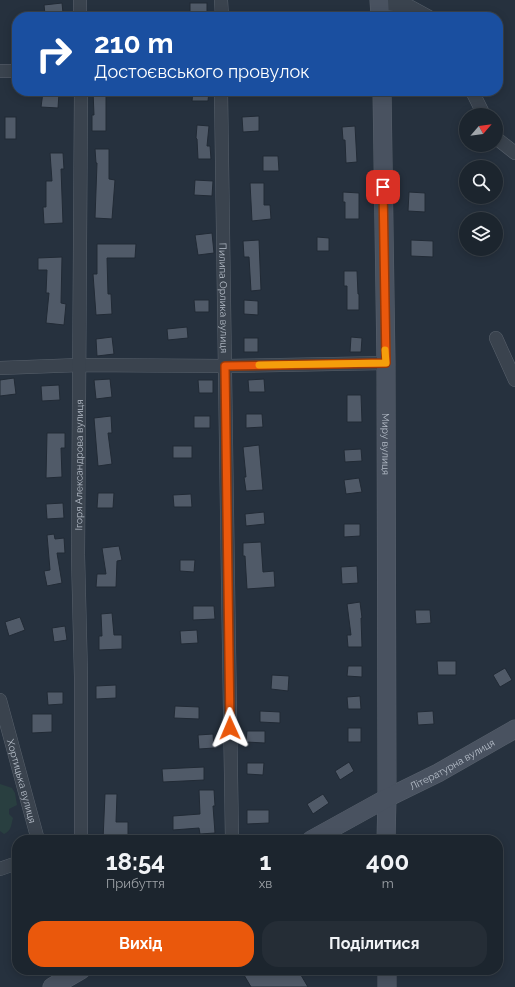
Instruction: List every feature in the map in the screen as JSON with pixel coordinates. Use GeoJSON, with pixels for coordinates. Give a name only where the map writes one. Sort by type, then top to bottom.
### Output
{"type":"FeatureCollection","features":[{"type":"Feature","properties":{"kind":"street"},"geometry":{"type":"LineString","coordinates":[[80,0],[80,12]]}},
{"type":"Feature","properties":{"kind":"street"},"geometry":{"type":"LineString","coordinates":[[221,0],[222,12]]}},
{"type":"Feature","properties":{"kind":"street"},"geometry":{"type":"LineString","coordinates":[[379,7],[409,6],[420,12]]}},
{"type":"Feature","properties":{"kind":"street"},"geometry":{"type":"LineString","coordinates":[[0,72],[12,71]]}},
{"type":"Feature","properties":{"kind":"street","name":"Ігоря Александрова вулиця"},"geometry":{"type":"LineString","coordinates":[[81,96],[78,555],[81,677],[81,835]]}},
{"type":"Feature","properties":{"kind":"street","name":"Пилипа Орлика вулиця"},"geometry":{"type":"LineString","coordinates":[[221,96],[232,835]]}},
{"type":"Feature","properties":{"kind":"street","name":"Миру вулиця"},"geometry":{"type":"LineString","coordinates":[[382,96],[386,363],[386,835]]}},
{"type":"Feature","properties":{"kind":"street"},"geometry":{"type":"LineString","coordinates":[[474,96],[480,108]]}},
{"type":"Feature","properties":{"kind":"street"},"geometry":{"type":"LineString","coordinates":[[503,144],[515,153]]}},
{"type":"Feature","properties":{"kind":"street"},"geometry":{"type":"LineString","coordinates":[[496,338],[515,380]]}},
{"type":"Feature","properties":{"kind":"street"},"geometry":{"type":"LineString","coordinates":[[0,368],[80,365],[225,366],[386,363]]}},
{"type":"Feature","properties":{"kind":"street","name":"Хортицька вулиця"},"geometry":{"type":"LineString","coordinates":[[0,700],[37,835]]}},
{"type":"Feature","properties":{"kind":"street","name":"Літературна вулиця"},"geometry":{"type":"LineString","coordinates":[[320,835],[387,798],[438,773],[515,729]]}},
{"type":"Feature","properties":{"kind":"street"},"geometry":{"type":"LineString","coordinates":[[0,869],[12,865]]}},
{"type":"Feature","properties":{"kind":"street"},"geometry":{"type":"LineString","coordinates":[[52,987],[72,975]]}},
{"type":"Feature","properties":{"kind":"street"},"geometry":{"type":"LineString","coordinates":[[387,975],[387,987]]}},
{"type":"Feature","properties":{"kind":"green space"},"geometry":{"type":"Polygon","coordinates":[[[0,784],[12,788],[15,793],[17,805],[9,809],[9,814],[13,818],[9,830],[4,834],[0,831],[0,784]]]}},
{"type":"Feature","properties":{"kind":"building"},"geometry":{"type":"Polygon","coordinates":[[[62,3],[63,12],[45,12],[44,5],[62,3]]]}},
{"type":"Feature","properties":{"kind":"building"},"geometry":{"type":"Polygon","coordinates":[[[190,3],[207,3],[207,12],[190,12],[190,3]]]}},
{"type":"Feature","properties":{"kind":"building"},"geometry":{"type":"Polygon","coordinates":[[[42,96],[59,96],[58,108],[41,107],[42,96]]]}},
{"type":"Feature","properties":{"kind":"building"},"geometry":{"type":"Polygon","coordinates":[[[93,96],[106,96],[106,131],[92,131],[92,115],[94,115],[93,96]]]}},
{"type":"Feature","properties":{"kind":"building"},"geometry":{"type":"Polygon","coordinates":[[[192,96],[208,96],[208,101],[192,101],[192,96]]]}},
{"type":"Feature","properties":{"kind":"building"},"geometry":{"type":"Polygon","coordinates":[[[259,116],[259,131],[243,132],[242,117],[259,116]]]}},
{"type":"Feature","properties":{"kind":"building"},"geometry":{"type":"Polygon","coordinates":[[[5,117],[16,117],[16,139],[5,139],[5,117]]]}},
{"type":"Feature","properties":{"kind":"building"},"geometry":{"type":"Polygon","coordinates":[[[197,125],[209,126],[207,146],[210,146],[211,159],[198,159],[196,138],[197,125]]]}},
{"type":"Feature","properties":{"kind":"building"},"geometry":{"type":"Polygon","coordinates":[[[355,126],[357,162],[346,163],[345,140],[343,140],[342,127],[355,126]]]}},
{"type":"Feature","properties":{"kind":"building"},"geometry":{"type":"Polygon","coordinates":[[[95,149],[109,149],[109,179],[115,180],[112,219],[95,218],[97,163],[95,149]]]}},
{"type":"Feature","properties":{"kind":"building"},"geometry":{"type":"Polygon","coordinates":[[[50,153],[63,153],[64,169],[61,169],[63,223],[44,224],[43,207],[46,207],[46,181],[52,181],[50,153]]]}},
{"type":"Feature","properties":{"kind":"building"},"geometry":{"type":"Polygon","coordinates":[[[263,156],[278,156],[279,171],[263,171],[263,156]]]}},
{"type":"Feature","properties":{"kind":"building"},"geometry":{"type":"Polygon","coordinates":[[[195,180],[213,181],[212,196],[194,195],[195,180]]]}},
{"type":"Feature","properties":{"kind":"building"},"geometry":{"type":"Polygon","coordinates":[[[250,183],[264,183],[264,205],[270,205],[271,219],[252,221],[250,183]]]}},
{"type":"Feature","properties":{"kind":"building"},"geometry":{"type":"Polygon","coordinates":[[[343,192],[359,193],[359,219],[345,219],[345,202],[343,202],[343,192]]]}},
{"type":"Feature","properties":{"kind":"building"},"geometry":{"type":"Polygon","coordinates":[[[409,192],[425,193],[425,212],[408,211],[409,192]]]}},
{"type":"Feature","properties":{"kind":"building"},"geometry":{"type":"Polygon","coordinates":[[[212,233],[214,253],[198,255],[195,235],[212,233]]]}},
{"type":"Feature","properties":{"kind":"building"},"geometry":{"type":"Polygon","coordinates":[[[317,237],[329,238],[329,251],[317,251],[317,237]]]}},
{"type":"Feature","properties":{"kind":"building"},"geometry":{"type":"Polygon","coordinates":[[[259,240],[261,290],[251,291],[249,257],[244,257],[243,241],[259,240]]]}},
{"type":"Feature","properties":{"kind":"building"},"geometry":{"type":"Polygon","coordinates":[[[411,240],[433,241],[433,257],[411,256],[411,240]]]}},
{"type":"Feature","properties":{"kind":"building"},"geometry":{"type":"Polygon","coordinates":[[[97,244],[136,244],[135,258],[107,258],[108,294],[111,294],[112,314],[96,315],[93,274],[97,274],[97,244]]]}},
{"type":"Feature","properties":{"kind":"building"},"geometry":{"type":"Polygon","coordinates":[[[62,257],[61,303],[66,304],[64,325],[46,323],[49,293],[46,293],[47,270],[38,270],[38,258],[62,257]]]}},
{"type":"Feature","properties":{"kind":"building"},"geometry":{"type":"Polygon","coordinates":[[[344,271],[357,271],[359,310],[347,310],[347,286],[344,286],[344,271]]]}},
{"type":"Feature","properties":{"kind":"building"},"geometry":{"type":"Polygon","coordinates":[[[194,300],[209,300],[209,312],[195,312],[194,300]]]}},
{"type":"Feature","properties":{"kind":"building"},"geometry":{"type":"Polygon","coordinates":[[[244,300],[258,301],[258,315],[244,314],[244,300]]]}},
{"type":"Feature","properties":{"kind":"building"},"geometry":{"type":"Polygon","coordinates":[[[187,327],[188,338],[168,340],[167,329],[187,327]]]}},
{"type":"Feature","properties":{"kind":"building"},"geometry":{"type":"Polygon","coordinates":[[[112,337],[114,354],[97,356],[96,339],[112,337]]]}},
{"type":"Feature","properties":{"kind":"building"},"geometry":{"type":"Polygon","coordinates":[[[351,337],[362,338],[361,352],[350,352],[351,337]]]}},
{"type":"Feature","properties":{"kind":"building"},"geometry":{"type":"Polygon","coordinates":[[[244,338],[258,338],[258,352],[244,352],[244,338]]]}},
{"type":"Feature","properties":{"kind":"building"},"geometry":{"type":"Polygon","coordinates":[[[14,378],[16,394],[0,396],[0,380],[14,378]]]}},
{"type":"Feature","properties":{"kind":"building"},"geometry":{"type":"Polygon","coordinates":[[[110,379],[112,397],[96,399],[94,380],[110,379]]]}},
{"type":"Feature","properties":{"kind":"building"},"geometry":{"type":"Polygon","coordinates":[[[264,379],[265,392],[249,392],[248,380],[264,379]]]}},
{"type":"Feature","properties":{"kind":"building"},"geometry":{"type":"Polygon","coordinates":[[[198,380],[213,380],[213,393],[199,393],[198,380]]]}},
{"type":"Feature","properties":{"kind":"building"},"geometry":{"type":"Polygon","coordinates":[[[59,385],[60,400],[42,401],[41,386],[59,385]]]}},
{"type":"Feature","properties":{"kind":"building"},"geometry":{"type":"Polygon","coordinates":[[[347,395],[361,395],[362,422],[347,422],[347,395]]]}},
{"type":"Feature","properties":{"kind":"building"},"geometry":{"type":"Polygon","coordinates":[[[246,414],[262,414],[263,427],[246,428],[246,414]]]}},
{"type":"Feature","properties":{"kind":"building"},"geometry":{"type":"Polygon","coordinates":[[[111,416],[112,433],[108,433],[112,464],[98,466],[94,418],[111,416]]]}},
{"type":"Feature","properties":{"kind":"building"},"geometry":{"type":"Polygon","coordinates":[[[194,416],[210,416],[210,428],[194,428],[194,416]]]}},
{"type":"Feature","properties":{"kind":"building"},"geometry":{"type":"Polygon","coordinates":[[[47,433],[65,433],[65,448],[61,448],[62,477],[46,478],[47,433]]]}},
{"type":"Feature","properties":{"kind":"building"},"geometry":{"type":"Polygon","coordinates":[[[259,445],[263,490],[246,491],[243,447],[259,445]]]}},
{"type":"Feature","properties":{"kind":"building"},"geometry":{"type":"Polygon","coordinates":[[[173,446],[192,446],[192,458],[173,458],[173,446]]]}},
{"type":"Feature","properties":{"kind":"building"},"geometry":{"type":"Polygon","coordinates":[[[361,449],[362,461],[345,462],[344,450],[361,449]]]}},
{"type":"Feature","properties":{"kind":"building"},"geometry":{"type":"Polygon","coordinates":[[[359,478],[362,492],[346,494],[344,480],[359,478]]]}},
{"type":"Feature","properties":{"kind":"building"},"geometry":{"type":"Polygon","coordinates":[[[98,493],[114,493],[113,508],[97,508],[98,493]]]}},
{"type":"Feature","properties":{"kind":"building"},"geometry":{"type":"Polygon","coordinates":[[[191,494],[192,507],[174,507],[173,495],[191,494]]]}},
{"type":"Feature","properties":{"kind":"building"},"geometry":{"type":"Polygon","coordinates":[[[63,503],[64,518],[47,519],[46,504],[63,503]]]}},
{"type":"Feature","properties":{"kind":"building"},"geometry":{"type":"Polygon","coordinates":[[[264,512],[265,524],[246,526],[245,514],[264,512]]]}},
{"type":"Feature","properties":{"kind":"building"},"geometry":{"type":"Polygon","coordinates":[[[344,524],[360,524],[360,536],[344,537],[344,524]]]}},
{"type":"Feature","properties":{"kind":"building"},"geometry":{"type":"Polygon","coordinates":[[[54,534],[55,539],[64,538],[65,553],[57,553],[62,583],[47,586],[44,571],[50,570],[47,535],[54,534]]]}},
{"type":"Feature","properties":{"kind":"building"},"geometry":{"type":"Polygon","coordinates":[[[261,542],[263,572],[274,571],[275,587],[247,589],[243,543],[261,542]]]}},
{"type":"Feature","properties":{"kind":"building"},"geometry":{"type":"Polygon","coordinates":[[[119,546],[122,560],[117,561],[116,587],[96,587],[97,574],[106,574],[102,548],[119,546]]]}},
{"type":"Feature","properties":{"kind":"building"},"geometry":{"type":"Polygon","coordinates":[[[180,560],[195,560],[194,572],[180,571],[180,560]]]}},
{"type":"Feature","properties":{"kind":"building"},"geometry":{"type":"Polygon","coordinates":[[[357,566],[358,583],[342,584],[341,567],[357,566]]]}},
{"type":"Feature","properties":{"kind":"building"},"geometry":{"type":"Polygon","coordinates":[[[360,602],[362,618],[362,647],[348,647],[347,635],[351,635],[347,604],[360,602]]]}},
{"type":"Feature","properties":{"kind":"building"},"geometry":{"type":"Polygon","coordinates":[[[193,606],[214,606],[215,619],[193,620],[193,606]]]}},
{"type":"Feature","properties":{"kind":"building"},"geometry":{"type":"Polygon","coordinates":[[[415,610],[430,610],[431,623],[416,624],[415,610]]]}},
{"type":"Feature","properties":{"kind":"building"},"geometry":{"type":"Polygon","coordinates":[[[112,613],[114,635],[122,635],[122,649],[99,650],[99,636],[102,636],[101,614],[112,613]]]}},
{"type":"Feature","properties":{"kind":"building"},"geometry":{"type":"Polygon","coordinates":[[[20,617],[25,630],[9,636],[5,622],[20,617]]]}},
{"type":"Feature","properties":{"kind":"building"},"geometry":{"type":"Polygon","coordinates":[[[65,626],[67,640],[54,642],[52,628],[65,626]]]}},
{"type":"Feature","properties":{"kind":"building"},"geometry":{"type":"Polygon","coordinates":[[[197,630],[198,643],[181,644],[180,631],[197,630]]]}},
{"type":"Feature","properties":{"kind":"building"},"geometry":{"type":"Polygon","coordinates":[[[437,661],[456,661],[456,675],[438,675],[437,661]]]}},
{"type":"Feature","properties":{"kind":"building"},"geometry":{"type":"Polygon","coordinates":[[[348,666],[362,666],[362,677],[347,676],[348,666]]]}},
{"type":"Feature","properties":{"kind":"building"},"geometry":{"type":"Polygon","coordinates":[[[505,668],[512,680],[500,687],[493,675],[505,668]]]}},
{"type":"Feature","properties":{"kind":"building"},"geometry":{"type":"Polygon","coordinates":[[[272,675],[289,676],[288,691],[271,689],[272,675]]]}},
{"type":"Feature","properties":{"kind":"building"},"geometry":{"type":"Polygon","coordinates":[[[116,685],[116,698],[96,699],[96,686],[116,685]]]}},
{"type":"Feature","properties":{"kind":"building"},"geometry":{"type":"Polygon","coordinates":[[[47,692],[63,692],[63,704],[48,705],[47,692]]]}},
{"type":"Feature","properties":{"kind":"building"},"geometry":{"type":"Polygon","coordinates":[[[360,696],[361,709],[348,709],[347,697],[360,696]]]}},
{"type":"Feature","properties":{"kind":"building"},"geometry":{"type":"Polygon","coordinates":[[[175,706],[199,707],[199,719],[174,718],[175,706]]]}},
{"type":"Feature","properties":{"kind":"building"},"geometry":{"type":"Polygon","coordinates":[[[260,711],[280,712],[280,723],[260,722],[260,711]]]}},
{"type":"Feature","properties":{"kind":"building"},"geometry":{"type":"Polygon","coordinates":[[[433,711],[434,724],[418,725],[417,712],[433,711]]]}},
{"type":"Feature","properties":{"kind":"building"},"geometry":{"type":"Polygon","coordinates":[[[32,714],[52,714],[52,732],[32,733],[32,714]]]}},
{"type":"Feature","properties":{"kind":"building"},"geometry":{"type":"Polygon","coordinates":[[[348,728],[361,728],[361,742],[348,742],[348,728]]]}},
{"type":"Feature","properties":{"kind":"building"},"geometry":{"type":"Polygon","coordinates":[[[247,731],[265,731],[265,743],[246,742],[247,731]]]}},
{"type":"Feature","properties":{"kind":"building"},"geometry":{"type":"Polygon","coordinates":[[[213,734],[214,748],[199,749],[198,735],[213,734]]]}},
{"type":"Feature","properties":{"kind":"building"},"geometry":{"type":"Polygon","coordinates":[[[349,762],[354,771],[340,780],[335,771],[349,762]]]}},
{"type":"Feature","properties":{"kind":"building"},"geometry":{"type":"Polygon","coordinates":[[[247,763],[264,763],[263,775],[247,774],[247,763]]]}},
{"type":"Feature","properties":{"kind":"building"},"geometry":{"type":"Polygon","coordinates":[[[204,767],[204,780],[163,782],[162,769],[204,767]]]}},
{"type":"Feature","properties":{"kind":"building"},"geometry":{"type":"Polygon","coordinates":[[[199,790],[214,790],[215,806],[213,806],[215,833],[200,834],[199,828],[173,830],[173,816],[200,814],[199,790]]]}},
{"type":"Feature","properties":{"kind":"building"},"geometry":{"type":"Polygon","coordinates":[[[105,794],[117,794],[116,822],[128,822],[128,835],[103,835],[105,794]]]}},
{"type":"Feature","properties":{"kind":"building"},"geometry":{"type":"Polygon","coordinates":[[[323,794],[329,803],[313,814],[307,804],[323,794]]]}},
{"type":"Feature","properties":{"kind":"building"},"geometry":{"type":"Polygon","coordinates":[[[247,810],[269,810],[269,823],[247,824],[247,810]]]}},
{"type":"Feature","properties":{"kind":"building"},"geometry":{"type":"Polygon","coordinates":[[[244,975],[301,975],[308,987],[251,987],[244,975]]]}},
{"type":"Feature","properties":{"kind":"slow traffic"},"geometry":{"type":"LineString","coordinates":[[259,365],[386,363],[385,350]]}},
{"type":"Feature","properties":{"kind":"route"},"geometry":{"type":"LineString","coordinates":[[230,728],[225,366],[386,363],[383,187]]}}]}
